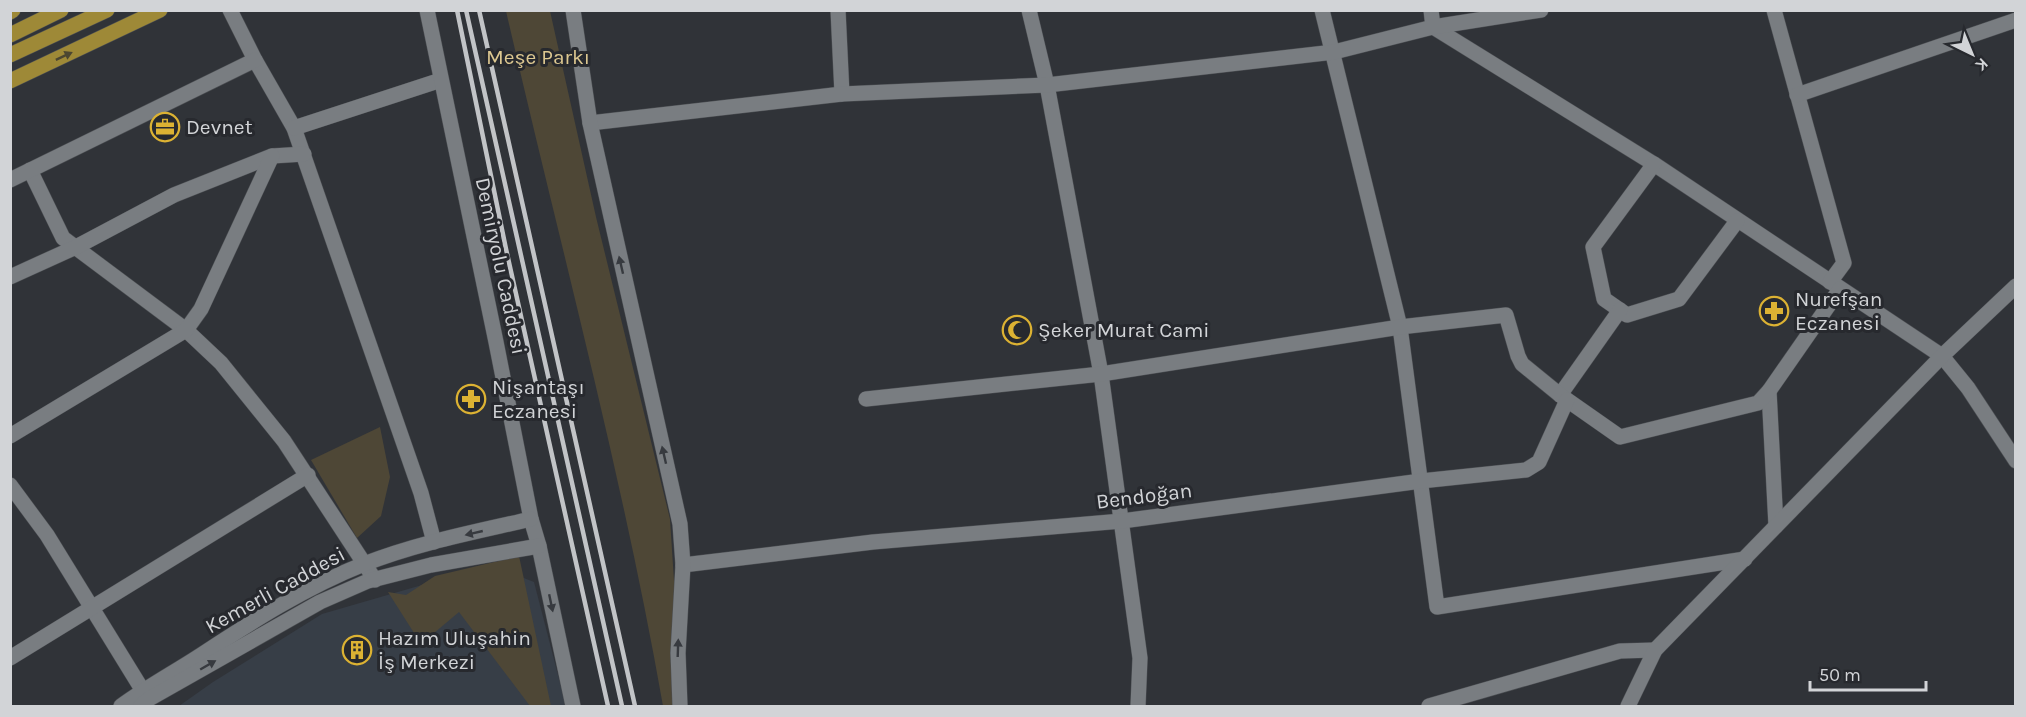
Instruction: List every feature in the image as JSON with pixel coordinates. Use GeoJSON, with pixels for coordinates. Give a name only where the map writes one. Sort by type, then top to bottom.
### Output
{"type":"FeatureCollection","features":[{"type":"Feature","properties":{"kind":"main road"},"geometry":{"type":"LineString","coordinates":[[10,35],[61,10]]}},
{"type":"Feature","properties":{"kind":"main road"},"geometry":{"type":"LineString","coordinates":[[10,55],[106,10]]}},
{"type":"Feature","properties":{"kind":"main road"},"geometry":{"type":"LineString","coordinates":[[10,81],[160,10]]}},
{"type":"Feature","properties":{"kind":"street"},"geometry":{"type":"LineString","coordinates":[[230,10],[255,60],[294,128],[304,154],[420,493],[434,542]]}},
{"type":"Feature","properties":{"kind":"street","name":"Demiryolu Caddesi"},"geometry":{"type":"LineString","coordinates":[[427,10],[531,519],[539,546],[573,706]]}},
{"type":"Feature","properties":{"kind":"street"},"geometry":{"type":"LineString","coordinates":[[573,10],[590,123],[680,524],[683,565],[678,653],[680,706]]}},
{"type":"Feature","properties":{"kind":"street"},"geometry":{"type":"LineString","coordinates":[[838,10],[842,94]]}},
{"type":"Feature","properties":{"kind":"street"},"geometry":{"type":"LineString","coordinates":[[1029,10],[1047,85],[1101,374],[1140,658],[1138,706]]}},
{"type":"Feature","properties":{"kind":"street"},"geometry":{"type":"LineString","coordinates":[[1322,10],[1400,327],[1437,607],[1744,559]]}},
{"type":"Feature","properties":{"kind":"street"},"geometry":{"type":"LineString","coordinates":[[1431,10],[1433,27]]}},
{"type":"Feature","properties":{"kind":"street"},"geometry":{"type":"LineString","coordinates":[[590,123],[842,94],[1047,85],[1334,52],[1433,27],[1541,10]]}},
{"type":"Feature","properties":{"kind":"street"},"geometry":{"type":"LineString","coordinates":[[866,399],[1101,374],[1400,327],[1506,315],[1522,364],[1564,398],[1620,437],[1758,403],[1769,391],[1835,285],[1844,263],[1774,10]]}},
{"type":"Feature","properties":{"kind":"street"},"geometry":{"type":"LineString","coordinates":[[1797,94],[2016,20]]}},
{"type":"Feature","properties":{"kind":"street"},"geometry":{"type":"LineString","coordinates":[[1433,27],[1654,164],[1942,356],[1968,388],[2016,461]]}},
{"type":"Feature","properties":{"kind":"street"},"geometry":{"type":"LineString","coordinates":[[10,180],[255,60]]}},
{"type":"Feature","properties":{"kind":"street"},"geometry":{"type":"LineString","coordinates":[[294,128],[441,80]]}},
{"type":"Feature","properties":{"kind":"street"},"geometry":{"type":"LineString","coordinates":[[10,277],[76,247],[174,195],[272,156],[304,154]]}},
{"type":"Feature","properties":{"kind":"street"},"geometry":{"type":"LineString","coordinates":[[10,436],[186,330],[201,309],[272,156]]}},
{"type":"Feature","properties":{"kind":"street"},"geometry":{"type":"LineString","coordinates":[[1654,164],[1593,247],[1604,299],[1627,315],[1679,298],[1737,221]]}},
{"type":"Feature","properties":{"kind":"street"},"geometry":{"type":"LineString","coordinates":[[30,170],[63,238],[186,330],[227,371],[284,441],[375,580]]}},
{"type":"Feature","properties":{"kind":"street"},"geometry":{"type":"LineString","coordinates":[[1628,706],[1655,650],[1942,356],[2016,286]]}},
{"type":"Feature","properties":{"kind":"street","name":"Bendoğan"},"geometry":{"type":"LineString","coordinates":[[683,565],[873,542],[1122,521],[1421,480],[1527,470],[1539,462],[1564,398],[1620,310]]}},
{"type":"Feature","properties":{"kind":"street"},"geometry":{"type":"LineString","coordinates":[[1769,391],[1776,526]]}},
{"type":"Feature","properties":{"kind":"street"},"geometry":{"type":"LineString","coordinates":[[10,658],[308,475]]}},
{"type":"Feature","properties":{"kind":"street"},"geometry":{"type":"LineString","coordinates":[[10,485],[47,535],[143,691]]}},
{"type":"Feature","properties":{"kind":"street","name":"Kemerli Caddesi"},"geometry":{"type":"LineString","coordinates":[[121,706],[288,601],[334,577],[365,564],[434,542],[531,519]]}},
{"type":"Feature","properties":{"kind":"street","name":"Kemerli Caddesi"},"geometry":{"type":"LineString","coordinates":[[141,706],[149,699],[320,602],[375,580],[431,565],[539,546]]}},
{"type":"Feature","properties":{"kind":"street"},"geometry":{"type":"LineString","coordinates":[[1429,706],[1620,651],[1655,650]]}},
{"type":"Feature","properties":{"kind":"shaded area"},"geometry":{"type":"Polygon","coordinates":[[[491,565],[534,582],[566,706],[179,706],[322,614],[491,565]]]}},
{"type":"Feature","properties":{"kind":"green space","name":"Meşe Parkı"},"geometry":{"type":"Polygon","coordinates":[[[506,11],[550,11],[596,217],[670,519],[674,581],[673,706],[663,706],[629,531],[506,11]]]}},
{"type":"Feature","properties":{"kind":"green space"},"geometry":{"type":"Polygon","coordinates":[[[380,427],[390,477],[381,516],[357,538],[311,460],[380,427]]]}},
{"type":"Feature","properties":{"kind":"green space"},"geometry":{"type":"Polygon","coordinates":[[[519,556],[551,706],[530,706],[459,612],[421,644],[388,592],[406,595],[435,576],[519,556]]]}},
{"type":"Feature","properties":{"kind":"railway"},"geometry":{"type":"LineString","coordinates":[[457,10],[506,249],[608,706]]}},
{"type":"Feature","properties":{"kind":"railway"},"geometry":{"type":"LineString","coordinates":[[466,10],[622,706]]}},
{"type":"Feature","properties":{"kind":"railway"},"geometry":{"type":"LineString","coordinates":[[479,10],[635,706]]}},
{"type":"Feature","properties":{"kind":"place","name":"Devnet"},"geometry":{"type":"Point","coordinates":[165,127]}},
{"type":"Feature","properties":{"kind":"place","name":"Nurefşan Eczanesi"},"geometry":{"type":"Point","coordinates":[1774,311]}},
{"type":"Feature","properties":{"kind":"place","name":"Şeker Murat Cami"},"geometry":{"type":"Point","coordinates":[1017,330]}},
{"type":"Feature","properties":{"kind":"place","name":"Nişantaşı Eczanesi"},"geometry":{"type":"Point","coordinates":[471,399]}},
{"type":"Feature","properties":{"kind":"place","name":"Hazım Uluşahin İş Merkezi"},"geometry":{"type":"Point","coordinates":[357,650]}}]}
